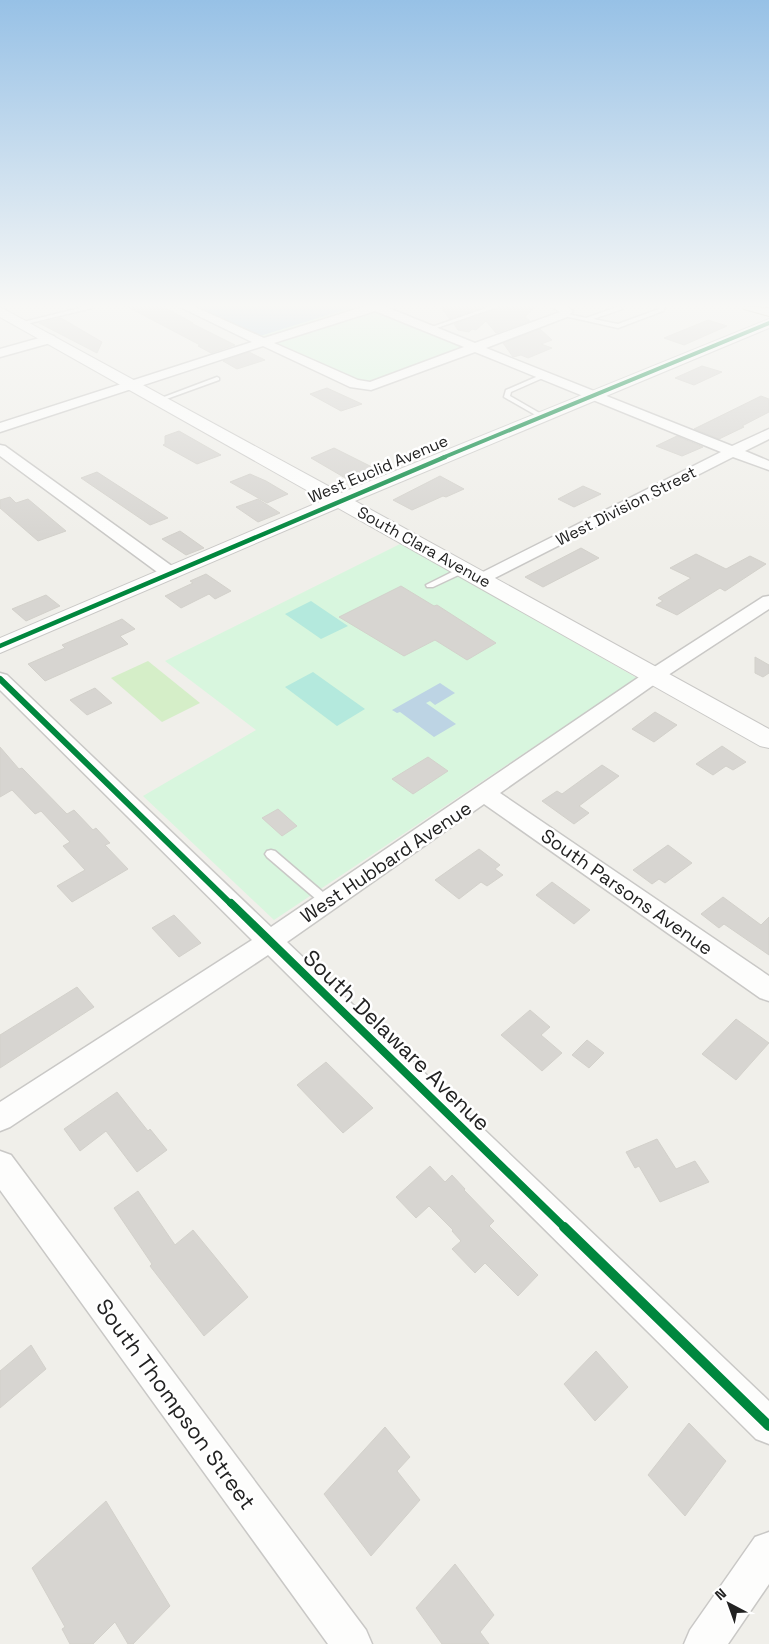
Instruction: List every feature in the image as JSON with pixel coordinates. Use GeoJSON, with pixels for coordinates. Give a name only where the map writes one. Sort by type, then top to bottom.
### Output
{"type":"FeatureCollection","features":[{"type":"Feature","properties":{"kind":"street","name":"South Clara Avenue"},"geometry":{"type":"LineString","coordinates":[[128,383],[769,740]]}},
{"type":"Feature","properties":{"kind":"street"},"geometry":{"type":"LineString","coordinates":[[0,428],[139,383]]}},
{"type":"Feature","properties":{"kind":"street"},"geometry":{"type":"LineString","coordinates":[[352,383],[371,386],[380,383]]}},
{"type":"Feature","properties":{"kind":"street"},"geometry":{"type":"LineString","coordinates":[[559,383],[769,466]]}},
{"type":"Feature","properties":{"kind":"street","name":"West Euclid Avenue"},"geometry":{"type":"LineString","coordinates":[[0,646],[340,500],[624,383]]}},
{"type":"Feature","properties":{"kind":"street","name":"West Division Street"},"geometry":{"type":"LineString","coordinates":[[482,579],[769,434]]}},
{"type":"Feature","properties":{"kind":"street"},"geometry":{"type":"LineString","coordinates":[[0,448],[170,573]]}},
{"type":"Feature","properties":{"kind":"street","name":"West Hubbard Avenue"},"geometry":{"type":"LineString","coordinates":[[0,1118],[270,941],[486,794],[655,675],[769,601]]}},
{"type":"Feature","properties":{"kind":"street","name":"South Delaware Avenue"},"geometry":{"type":"LineString","coordinates":[[0,679],[769,1426]]}},
{"type":"Feature","properties":{"kind":"street","name":"South Parsons Avenue"},"geometry":{"type":"LineString","coordinates":[[486,794],[769,990]]}},
{"type":"Feature","properties":{"kind":"street","name":"South Thompson Street"},"geometry":{"type":"LineString","coordinates":[[0,1164],[352,1644]]}},
{"type":"Feature","properties":{"kind":"street"},"geometry":{"type":"LineString","coordinates":[[704,1644],[769,1551]]}},
{"type":"Feature","properties":{"kind":"lane"},"geometry":{"type":"LineString","coordinates":[[159,400],[207,383]]}},
{"type":"Feature","properties":{"kind":"lane"},"geometry":{"type":"LineString","coordinates":[[527,383],[508,391],[507,397],[541,416]]}},
{"type":"Feature","properties":{"kind":"lane"},"geometry":{"type":"LineString","coordinates":[[430,585],[464,569]]}},
{"type":"Feature","properties":{"kind":"lane"},"geometry":{"type":"LineString","coordinates":[[271,854],[327,902]]}},
{"type":"Feature","properties":{"kind":"green space"},"geometry":{"type":"Polygon","coordinates":[[[402,543],[637,678],[274,920],[143,796],[256,730],[165,661],[402,543]]]}},
{"type":"Feature","properties":{"kind":"green space"},"geometry":{"type":"Polygon","coordinates":[[[148,661],[200,703],[162,722],[111,678],[148,661]]]}},
{"type":"Feature","properties":{"kind":"shaded area"},"geometry":{"type":"Polygon","coordinates":[[[311,601],[348,626],[321,639],[285,614],[311,601]]]}},
{"type":"Feature","properties":{"kind":"shaded area"},"geometry":{"type":"Polygon","coordinates":[[[313,672],[365,709],[337,726],[285,687],[313,672]]]}},
{"type":"Feature","properties":{"kind":"shaded area"},"geometry":{"type":"Polygon","coordinates":[[[440,683],[455,693],[435,705],[430,701],[426,703],[456,724],[434,737],[400,712],[397,713],[392,710],[440,683]]]}},
{"type":"Feature","properties":{"kind":"building"},"geometry":{"type":"Polygon","coordinates":[[[327,388],[362,404],[341,411],[310,394],[327,388]]]}},
{"type":"Feature","properties":{"kind":"building"},"geometry":{"type":"Polygon","coordinates":[[[761,396],[769,399],[769,412],[742,426],[744,427],[719,439],[694,429],[761,396]]]}},
{"type":"Feature","properties":{"kind":"building"},"geometry":{"type":"Polygon","coordinates":[[[179,431],[221,455],[197,464],[163,445],[165,444],[165,436],[179,431]]]}},
{"type":"Feature","properties":{"kind":"building"},"geometry":{"type":"Polygon","coordinates":[[[677,436],[703,447],[682,456],[656,446],[677,436]]]}},
{"type":"Feature","properties":{"kind":"building"},"geometry":{"type":"Polygon","coordinates":[[[334,448],[373,469],[347,479],[311,458],[334,448]]]}},
{"type":"Feature","properties":{"kind":"building"},"geometry":{"type":"Polygon","coordinates":[[[97,472],[168,518],[150,525],[81,478],[97,472]]]}},
{"type":"Feature","properties":{"kind":"building"},"geometry":{"type":"Polygon","coordinates":[[[250,474],[288,494],[267,503],[230,482],[250,474]]]}},
{"type":"Feature","properties":{"kind":"building"},"geometry":{"type":"Polygon","coordinates":[[[440,476],[464,489],[412,510],[393,500],[440,476]]]}},
{"type":"Feature","properties":{"kind":"building"},"geometry":{"type":"Polygon","coordinates":[[[583,486],[601,494],[574,507],[558,499],[583,486]]]}},
{"type":"Feature","properties":{"kind":"building"},"geometry":{"type":"Polygon","coordinates":[[[10,497],[16,503],[28,499],[66,531],[38,541],[0,508],[0,500],[10,497]]]}},
{"type":"Feature","properties":{"kind":"building"},"geometry":{"type":"Polygon","coordinates":[[[258,499],[280,513],[258,522],[236,507],[258,499]]]}},
{"type":"Feature","properties":{"kind":"building"},"geometry":{"type":"Polygon","coordinates":[[[180,531],[204,548],[186,555],[162,539],[180,531]]]}},
{"type":"Feature","properties":{"kind":"building"},"geometry":{"type":"Polygon","coordinates":[[[581,548],[599,558],[543,587],[525,577],[581,548]]]}},
{"type":"Feature","properties":{"kind":"building"},"geometry":{"type":"Polygon","coordinates":[[[696,554],[726,569],[750,556],[766,564],[725,591],[720,588],[677,615],[656,605],[663,601],[658,598],[691,578],[670,568],[696,554]]]}},
{"type":"Feature","properties":{"kind":"building"},"geometry":{"type":"Polygon","coordinates":[[[206,574],[231,591],[215,599],[209,594],[181,608],[165,596],[193,583],[190,581],[206,574]]]}},
{"type":"Feature","properties":{"kind":"building"},"geometry":{"type":"Polygon","coordinates":[[[401,586],[434,606],[437,605],[496,643],[467,660],[435,640],[404,656],[339,617],[401,586]]]}},
{"type":"Feature","properties":{"kind":"building"},"geometry":{"type":"Polygon","coordinates":[[[46,595],[60,606],[26,621],[12,609],[46,595]]]}},
{"type":"Feature","properties":{"kind":"building"},"geometry":{"type":"Polygon","coordinates":[[[122,619],[135,629],[120,636],[128,644],[45,681],[28,664],[65,648],[62,645],[122,619]]]}},
{"type":"Feature","properties":{"kind":"building"},"geometry":{"type":"Polygon","coordinates":[[[755,657],[769,665],[769,673],[763,677],[755,673],[755,657]]]}},
{"type":"Feature","properties":{"kind":"building"},"geometry":{"type":"Polygon","coordinates":[[[95,688],[112,703],[87,715],[70,700],[95,688]]]}},
{"type":"Feature","properties":{"kind":"building"},"geometry":{"type":"Polygon","coordinates":[[[655,712],[677,725],[654,742],[632,729],[655,712]]]}},
{"type":"Feature","properties":{"kind":"building"},"geometry":{"type":"Polygon","coordinates":[[[722,746],[746,762],[733,770],[726,766],[713,775],[696,764],[722,746]]]}},
{"type":"Feature","properties":{"kind":"building"},"geometry":{"type":"Polygon","coordinates":[[[0,747],[19,769],[22,768],[67,814],[74,810],[93,830],[96,828],[110,843],[105,845],[128,869],[72,902],[57,886],[85,870],[63,846],[70,842],[41,811],[35,814],[12,790],[0,797],[0,747]]]}},
{"type":"Feature","properties":{"kind":"building"},"geometry":{"type":"Polygon","coordinates":[[[428,757],[448,771],[413,794],[392,779],[428,757]]]}},
{"type":"Feature","properties":{"kind":"building"},"geometry":{"type":"Polygon","coordinates":[[[602,765],[619,776],[579,806],[589,813],[574,824],[542,801],[557,791],[562,794],[602,765]]]}},
{"type":"Feature","properties":{"kind":"building"},"geometry":{"type":"Polygon","coordinates":[[[278,809],[297,826],[282,836],[262,818],[278,809]]]}},
{"type":"Feature","properties":{"kind":"building"},"geometry":{"type":"Polygon","coordinates":[[[668,845],[692,863],[665,883],[659,879],[652,884],[633,870],[668,845]]]}},
{"type":"Feature","properties":{"kind":"building"},"geometry":{"type":"Polygon","coordinates":[[[479,849],[500,865],[495,869],[503,875],[487,886],[481,882],[459,899],[435,880],[479,849]]]}},
{"type":"Feature","properties":{"kind":"building"},"geometry":{"type":"Polygon","coordinates":[[[552,882],[590,910],[574,924],[536,895],[552,882]]]}},
{"type":"Feature","properties":{"kind":"building"},"geometry":{"type":"Polygon","coordinates":[[[723,897],[761,925],[769,917],[769,955],[724,924],[719,928],[701,914],[723,897]]]}},
{"type":"Feature","properties":{"kind":"building"},"geometry":{"type":"Polygon","coordinates":[[[174,915],[201,943],[179,957],[152,928],[174,915]]]}},
{"type":"Feature","properties":{"kind":"building"},"geometry":{"type":"Polygon","coordinates":[[[77,987],[94,1007],[0,1068],[0,1035],[77,987]]]}},
{"type":"Feature","properties":{"kind":"building"},"geometry":{"type":"Polygon","coordinates":[[[530,1010],[550,1027],[541,1035],[562,1053],[542,1071],[501,1035],[530,1010]]]}},
{"type":"Feature","properties":{"kind":"building"},"geometry":{"type":"Polygon","coordinates":[[[736,1019],[769,1043],[736,1080],[702,1054],[736,1019]]]}},
{"type":"Feature","properties":{"kind":"building"},"geometry":{"type":"Polygon","coordinates":[[[587,1040],[604,1053],[589,1068],[572,1055],[587,1040]]]}},
{"type":"Feature","properties":{"kind":"building"},"geometry":{"type":"Polygon","coordinates":[[[326,1062],[373,1108],[343,1133],[297,1085],[326,1062]]]}},
{"type":"Feature","properties":{"kind":"building"},"geometry":{"type":"Polygon","coordinates":[[[117,1092],[148,1131],[150,1129],[167,1150],[137,1172],[106,1131],[80,1151],[64,1129],[117,1092]]]}},
{"type":"Feature","properties":{"kind":"building"},"geometry":{"type":"Polygon","coordinates":[[[657,1139],[676,1169],[695,1161],[709,1182],[660,1202],[639,1166],[635,1168],[626,1152],[657,1139]]]}},
{"type":"Feature","properties":{"kind":"building"},"geometry":{"type":"Polygon","coordinates":[[[430,1166],[445,1182],[452,1175],[494,1221],[489,1226],[538,1275],[518,1296],[485,1263],[475,1273],[452,1249],[461,1241],[453,1230],[429,1206],[416,1218],[396,1197],[430,1166]]]}},
{"type":"Feature","properties":{"kind":"building"},"geometry":{"type":"Polygon","coordinates":[[[138,1191],[175,1245],[193,1230],[248,1297],[204,1336],[150,1266],[152,1264],[114,1208],[138,1191]]]}},
{"type":"Feature","properties":{"kind":"building"},"geometry":{"type":"Polygon","coordinates":[[[31,1345],[46,1369],[0,1408],[0,1371],[31,1345]]]}},
{"type":"Feature","properties":{"kind":"building"},"geometry":{"type":"Polygon","coordinates":[[[596,1351],[628,1387],[595,1421],[564,1384],[596,1351]]]}},
{"type":"Feature","properties":{"kind":"building"},"geometry":{"type":"Polygon","coordinates":[[[689,1423],[726,1461],[685,1516],[648,1475],[689,1423]]]}},
{"type":"Feature","properties":{"kind":"building"},"geometry":{"type":"Polygon","coordinates":[[[385,1427],[410,1457],[397,1471],[420,1500],[371,1556],[324,1494],[385,1427]]]}},
{"type":"Feature","properties":{"kind":"building"},"geometry":{"type":"Polygon","coordinates":[[[106,1501],[170,1606],[133,1644],[128,1644],[115,1622],[93,1644],[70,1644],[62,1629],[65,1627],[32,1568],[106,1501]]]}},
{"type":"Feature","properties":{"kind":"building"},"geometry":{"type":"Polygon","coordinates":[[[455,1564],[494,1615],[480,1632],[489,1644],[442,1644],[416,1608],[455,1564]]]}},
{"type":"Feature","properties":{"kind":"cycle path"},"geometry":{"type":"LineString","coordinates":[[0,646],[340,500],[624,383]]}},
{"type":"Feature","properties":{"kind":"cycle path"},"geometry":{"type":"LineString","coordinates":[[0,679],[769,1426]]}}]}
